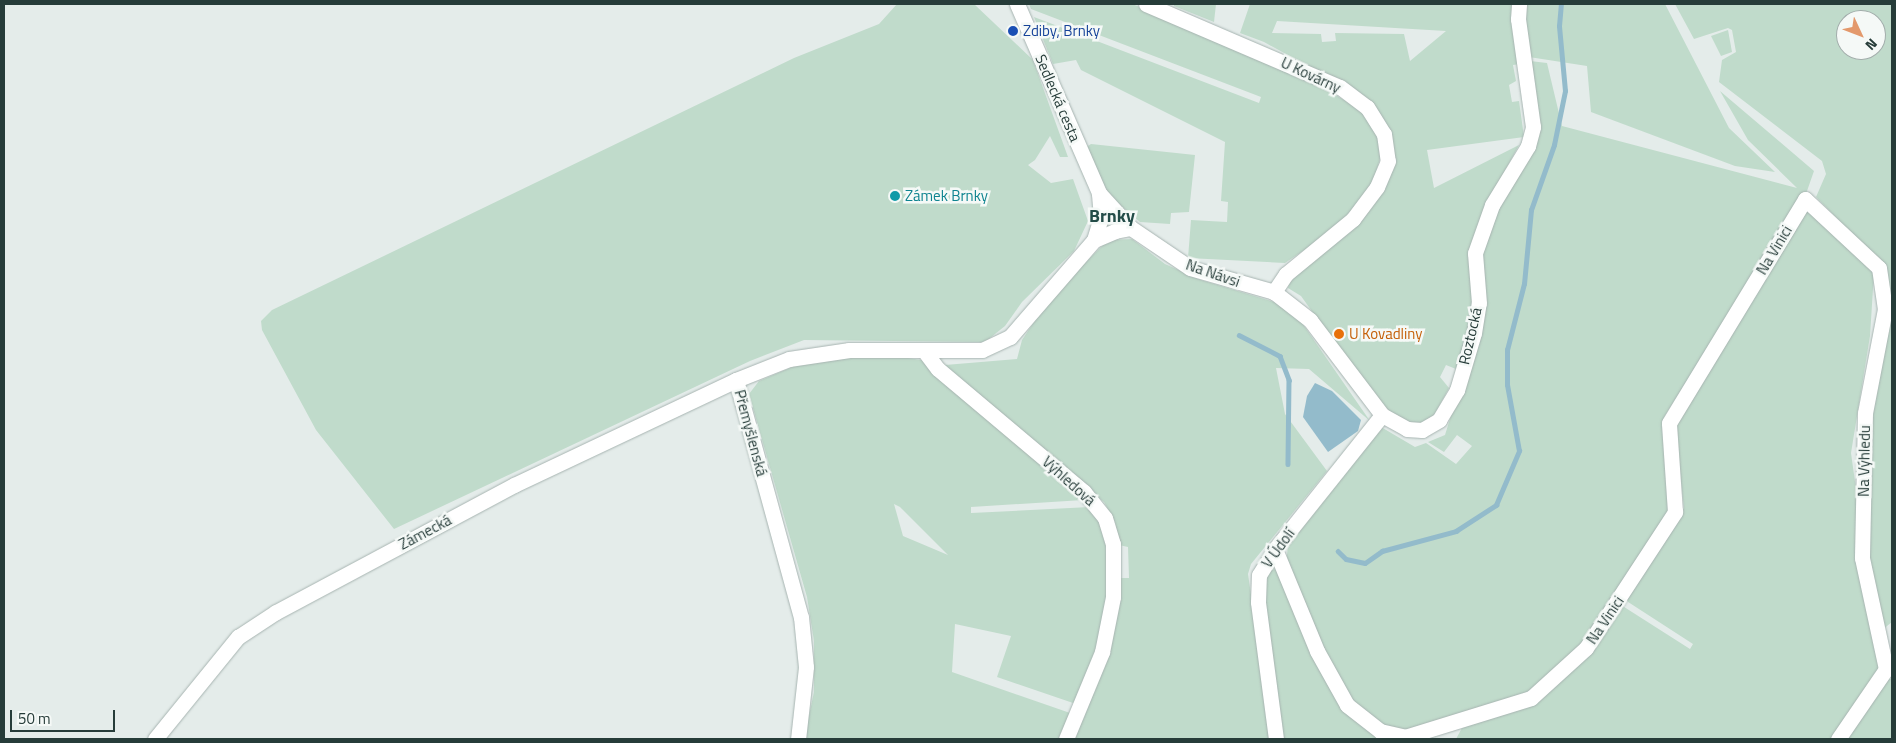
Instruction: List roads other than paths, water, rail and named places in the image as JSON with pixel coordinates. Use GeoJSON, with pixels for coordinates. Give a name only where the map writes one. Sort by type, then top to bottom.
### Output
{"type":"FeatureCollection","features":[{"type":"Feature","properties":{"kind":"street"},"geometry":{"type":"LineString","coordinates":[[1004,4],[1020,10]]}},
{"type":"Feature","properties":{"kind":"street","name":"U Kovárny"},"geometry":{"type":"LineString","coordinates":[[1146,4],[1340,86],[1367,107],[1384,134],[1388,161],[1377,187],[1352,219],[1286,274],[1274,292]]}},
{"type":"Feature","properties":{"kind":"street","name":"Roztocká"},"geometry":{"type":"LineString","coordinates":[[1274,292],[1310,320],[1382,415],[1406,429],[1422,430],[1439,420],[1457,390],[1474,333],[1479,303],[1475,254],[1492,205],[1528,146],[1533,127],[1519,4]]}},
{"type":"Feature","properties":{"kind":"street","name":"Sedlecká cesta"},"geometry":{"type":"LineString","coordinates":[[1020,10],[1098,193]]}},
{"type":"Feature","properties":{"kind":"street"},"geometry":{"type":"LineString","coordinates":[[1094,240],[1101,217],[1098,193]]}},
{"type":"Feature","properties":{"kind":"street","name":"Na Návsi"},"geometry":{"type":"LineString","coordinates":[[1098,193],[1131,228],[1190,268],[1274,292]]}},
{"type":"Feature","properties":{"kind":"street","name":"Na Vinici"},"geometry":{"type":"LineString","coordinates":[[1275,549],[1317,650],[1347,705],[1380,731],[1405,737],[1531,698],[1586,648],[1675,512],[1668,423],[1805,199]]}},
{"type":"Feature","properties":{"kind":"street","name":"Na Výhledu"},"geometry":{"type":"LineString","coordinates":[[1805,199],[1879,268],[1885,309],[1864,413],[1862,558],[1889,672],[1838,739]]}},
{"type":"Feature","properties":{"kind":"street"},"geometry":{"type":"LineString","coordinates":[[1094,240],[1131,228]]}},
{"type":"Feature","properties":{"kind":"street","name":"Přemyšlenská"},"geometry":{"type":"LineString","coordinates":[[798,739],[806,667],[801,617],[736,380],[810,354],[849,350],[925,352],[982,350],[1010,337],[1094,240]]}},
{"type":"Feature","properties":{"kind":"street","name":"Výhledová"},"geometry":{"type":"LineString","coordinates":[[925,352],[938,369],[1084,492],[1106,518],[1113,544],[1113,597],[1102,652],[1066,739]]}},
{"type":"Feature","properties":{"kind":"street","name":"Zámecká"},"geometry":{"type":"LineString","coordinates":[[154,739],[238,637],[276,612],[514,485],[736,380]]}},
{"type":"Feature","properties":{"kind":"street","name":"V Údolí"},"geometry":{"type":"LineString","coordinates":[[1276,739],[1258,602],[1259,575],[1275,549],[1382,415]]}},
{"type":"Feature","properties":{"kind":"water"},"geometry":{"type":"Polygon","coordinates":[[[1315,383],[1332,391],[1361,420],[1358,431],[1328,452],[1303,417],[1307,396],[1315,383]]]}},
{"type":"Feature","properties":{"kind":"waterway"},"geometry":{"type":"LineString","coordinates":[[1338,551],[1346,559],[1365,563],[1382,551],[1456,531],[1496,505],[1519,451],[1507,385],[1507,350],[1524,284],[1531,210],[1554,145],[1565,91],[1559,26],[1561,4]]}},
{"type":"Feature","properties":{"kind":"waterway"},"geometry":{"type":"LineString","coordinates":[[1239,335],[1280,356],[1289,380],[1288,464]]}},
{"type":"Feature","properties":{"kind":"place","name":"Zdiby, Brnky"},"geometry":{"type":"Point","coordinates":[1013,31]}},
{"type":"Feature","properties":{"kind":"place","name":"Zámek Brnky"},"geometry":{"type":"Point","coordinates":[895,196]}},
{"type":"Feature","properties":{"kind":"place","name":"U Kovadliny"},"geometry":{"type":"Point","coordinates":[1339,334]}},
{"type":"Feature","properties":{"kind":"district","name":"Brnky"},"geometry":{"type":"Point","coordinates":[1112,216]}}]}
